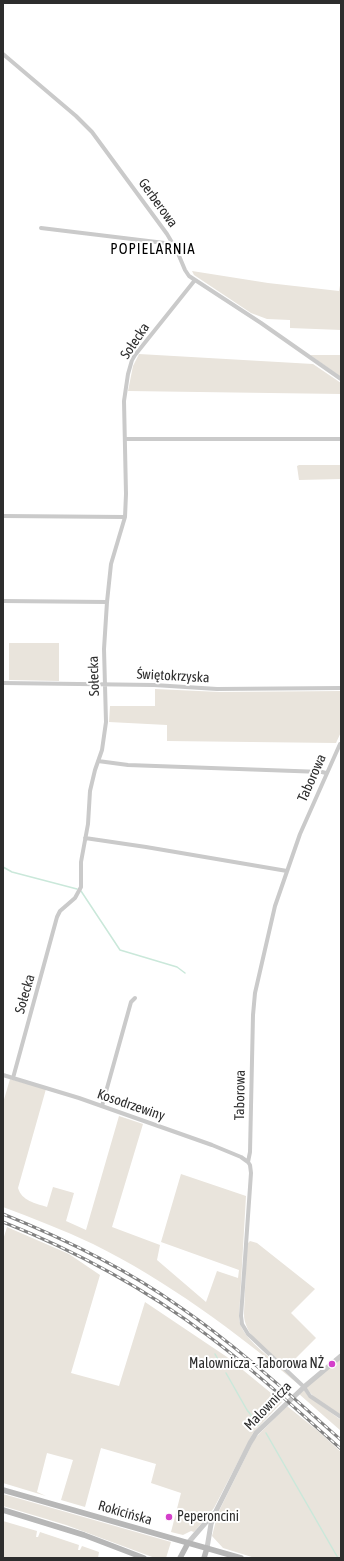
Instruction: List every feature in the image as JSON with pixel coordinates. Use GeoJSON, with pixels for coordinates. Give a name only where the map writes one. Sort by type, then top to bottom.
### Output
{"type":"FeatureCollection","features":[{"type":"Feature","properties":{"kind":"main road","name":"Rokicińska"},"geometry":{"type":"LineString","coordinates":[[3,1490],[241,1558]]}},
{"type":"Feature","properties":{"kind":"main road"},"geometry":{"type":"LineString","coordinates":[[3,1510],[84,1535],[144,1558]]}},
{"type":"Feature","properties":{"kind":"main road"},"geometry":{"type":"LineString","coordinates":[[180,1558],[188,1543]]}},
{"type":"Feature","properties":{"kind":"main road"},"geometry":{"type":"LineString","coordinates":[[204,1558],[207,1548]]}},
{"type":"Feature","properties":{"kind":"street","name":"Gerberowa"},"geometry":{"type":"LineString","coordinates":[[3,54],[76,116],[92,132],[173,244],[189,276],[261,323],[341,379]]}},
{"type":"Feature","properties":{"kind":"street"},"geometry":{"type":"LineString","coordinates":[[41,228],[173,244]]}},
{"type":"Feature","properties":{"kind":"street","name":"Sołecka"},"geometry":{"type":"LineString","coordinates":[[13,1078],[57,917],[60,911],[75,898],[81,887],[81,862],[88,824],[90,791],[102,750],[106,722],[104,649],[111,564],[125,517],[126,439],[124,401],[128,374],[132,360],[195,280]]}},
{"type":"Feature","properties":{"kind":"street"},"geometry":{"type":"LineString","coordinates":[[126,439],[341,439]]}},
{"type":"Feature","properties":{"kind":"street"},"geometry":{"type":"LineString","coordinates":[[3,516],[125,517]]}},
{"type":"Feature","properties":{"kind":"street"},"geometry":{"type":"LineString","coordinates":[[3,601],[107,602]]}},
{"type":"Feature","properties":{"kind":"street","name":"Świętokrzyska"},"geometry":{"type":"LineString","coordinates":[[3,682],[154,685],[217,689],[341,688]]}},
{"type":"Feature","properties":{"kind":"street","name":"Taborowa"},"geometry":{"type":"LineString","coordinates":[[340,744],[300,834],[287,871],[270,925],[260,978],[255,993],[253,1015],[250,1152],[248,1162],[251,1170],[242,1299],[242,1324],[251,1338],[304,1387],[310,1396],[341,1417]]}},
{"type":"Feature","properties":{"kind":"street"},"geometry":{"type":"LineString","coordinates":[[98,761],[128,765],[326,773]]}},
{"type":"Feature","properties":{"kind":"street"},"geometry":{"type":"LineString","coordinates":[[85,838],[287,871]]}},
{"type":"Feature","properties":{"kind":"street"},"geometry":{"type":"LineString","coordinates":[[102,1106],[131,1002],[135,998]]}},
{"type":"Feature","properties":{"kind":"street","name":"Kosodrzewiny"},"geometry":{"type":"LineString","coordinates":[[3,1075],[79,1098],[212,1145],[241,1157],[248,1162]]}},
{"type":"Feature","properties":{"kind":"street","name":"Malownicza"},"geometry":{"type":"LineString","coordinates":[[207,1548],[211,1524],[218,1507],[254,1437],[304,1387],[341,1356]]}},
{"type":"Feature","properties":{"kind":"street","name":"Malownicza"},"geometry":{"type":"LineString","coordinates":[[188,1543],[218,1507]]}},
{"type":"Feature","properties":{"kind":"shaded area"},"geometry":{"type":"Polygon","coordinates":[[[192,271],[268,283],[339,291],[341,280],[341,330],[290,328],[290,320],[267,319],[251,313],[194,275],[192,271]]]}},
{"type":"Feature","properties":{"kind":"shaded area"},"geometry":{"type":"Polygon","coordinates":[[[139,354],[313,364],[341,383],[341,394],[128,391],[133,366],[139,354]]]}},
{"type":"Feature","properties":{"kind":"shaded area"},"geometry":{"type":"Polygon","coordinates":[[[310,355],[341,355],[341,377],[310,355]]]}},
{"type":"Feature","properties":{"kind":"shaded area"},"geometry":{"type":"Polygon","coordinates":[[[341,465],[341,479],[299,480],[297,466],[341,465]]]}},
{"type":"Feature","properties":{"kind":"shaded area"},"geometry":{"type":"Polygon","coordinates":[[[9,643],[59,643],[59,681],[9,680],[9,643]]]}},
{"type":"Feature","properties":{"kind":"shaded area"},"geometry":{"type":"Polygon","coordinates":[[[155,689],[220,692],[341,691],[341,732],[336,743],[167,741],[167,725],[109,722],[110,706],[155,706],[155,689]]]}},
{"type":"Feature","properties":{"kind":"shaded area"},"geometry":{"type":"Polygon","coordinates":[[[10,1079],[46,1089],[18,1188],[20,1192],[26,1199],[47,1207],[53,1187],[74,1193],[66,1221],[86,1230],[119,1116],[143,1124],[112,1227],[160,1245],[157,1260],[206,1302],[217,1271],[238,1278],[239,1270],[161,1242],[181,1174],[246,1196],[239,1317],[241,1326],[254,1344],[283,1368],[298,1384],[225,1326],[174,1290],[93,1244],[48,1224],[3,1207],[3,1103],[10,1079]]]}},
{"type":"Feature","properties":{"kind":"shaded area"},"geometry":{"type":"Polygon","coordinates":[[[7,1227],[69,1254],[100,1275],[71,1373],[119,1386],[145,1302],[227,1357],[282,1402],[253,1433],[214,1508],[194,1532],[191,1531],[183,1535],[171,1532],[181,1493],[151,1483],[156,1464],[101,1448],[85,1507],[61,1500],[73,1460],[47,1453],[37,1492],[46,1496],[3,1483],[3,1240],[7,1227]]]}},
{"type":"Feature","properties":{"kind":"shaded area"},"geometry":{"type":"Polygon","coordinates":[[[250,1241],[257,1243],[315,1289],[291,1313],[316,1338],[286,1368],[259,1344],[248,1329],[245,1321],[244,1313],[247,1244],[250,1241]]]}},
{"type":"Feature","properties":{"kind":"shaded area"},"geometry":{"type":"Polygon","coordinates":[[[341,1358],[341,1415],[315,1398],[306,1388],[341,1358]]]}},
{"type":"Feature","properties":{"kind":"shaded area"},"geometry":{"type":"Polygon","coordinates":[[[304,1390],[308,1396],[341,1420],[341,1431],[299,1394],[304,1390]]]}},
{"type":"Feature","properties":{"kind":"shaded area"},"geometry":{"type":"Polygon","coordinates":[[[287,1406],[341,1452],[341,1558],[255,1558],[223,1548],[212,1536],[218,1513],[255,1438],[287,1406]]]}},
{"type":"Feature","properties":{"kind":"shaded area"},"geometry":{"type":"Polygon","coordinates":[[[3,1494],[171,1542],[166,1558],[155,1558],[66,1525],[3,1506],[3,1494]]]}},
{"type":"Feature","properties":{"kind":"shaded area"},"geometry":{"type":"Polygon","coordinates":[[[3,1521],[37,1531],[36,1537],[38,1537],[40,1532],[79,1545],[78,1550],[80,1550],[82,1546],[99,1552],[98,1558],[3,1558],[3,1521]]]}},
{"type":"Feature","properties":{"kind":"waterway"},"geometry":{"type":"LineString","coordinates":[[3,867],[12,872],[77,889]]}},
{"type":"Feature","properties":{"kind":"waterway"},"geometry":{"type":"LineString","coordinates":[[81,891],[120,950],[177,967],[185,973]]}},
{"type":"Feature","properties":{"kind":"waterway"},"geometry":{"type":"LineString","coordinates":[[215,1354],[223,1368]]}},
{"type":"Feature","properties":{"kind":"waterway"},"geometry":{"type":"LineString","coordinates":[[226,1373],[247,1410],[259,1425]]}},
{"type":"Feature","properties":{"kind":"waterway"},"geometry":{"type":"LineString","coordinates":[[266,1433],[338,1558]]}},
{"type":"Feature","properties":{"kind":"railway"},"geometry":{"type":"LineString","coordinates":[[3,1214],[94,1255],[159,1293],[201,1322],[242,1354],[341,1440]]}},
{"type":"Feature","properties":{"kind":"railway"},"geometry":{"type":"LineString","coordinates":[[3,1222],[83,1258],[134,1286],[183,1318],[242,1362],[341,1449]]}},
{"type":"Feature","properties":{"kind":"place","name":"Malownicza - Taborowa NŻ"},"geometry":{"type":"Point","coordinates":[332,1364]}},
{"type":"Feature","properties":{"kind":"place","name":"Peperoncini"},"geometry":{"type":"Point","coordinates":[169,1517]}},
{"type":"Feature","properties":{"kind":"district","name":"POPIELARNIA"},"geometry":{"type":"Point","coordinates":[153,249]}}]}
